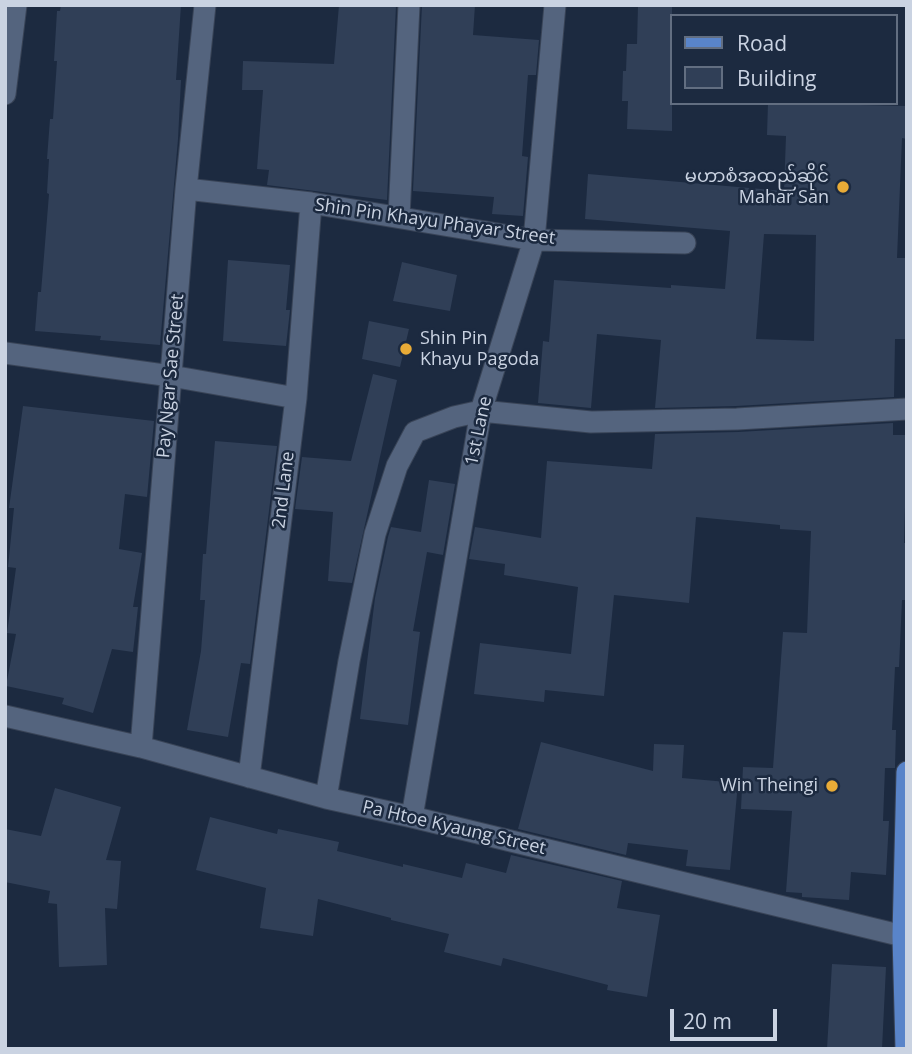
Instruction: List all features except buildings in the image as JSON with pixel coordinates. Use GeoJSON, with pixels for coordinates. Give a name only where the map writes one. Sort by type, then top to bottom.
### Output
{"type":"FeatureCollection","features":[{"type":"Feature","properties":{"kind":"main road"},"geometry":{"type":"LineString","coordinates":[[906,1049],[903,936],[907,772]]}},
{"type":"Feature","properties":{"kind":"street"},"geometry":{"type":"LineString","coordinates":[[5,94],[16,5]]}},
{"type":"Feature","properties":{"kind":"street","name":"Pay Ngar Sae Street"},"geometry":{"type":"LineString","coordinates":[[141,747],[186,189],[205,5]]}},
{"type":"Feature","properties":{"kind":"street"},"geometry":{"type":"LineString","coordinates":[[399,218],[409,5]]}},
{"type":"Feature","properties":{"kind":"street","name":"1st Lane"},"geometry":{"type":"LineString","coordinates":[[412,817],[481,411],[534,240],[555,5]]}},
{"type":"Feature","properties":{"kind":"street","name":"Shin Pin Khayu Phayar Street"},"geometry":{"type":"LineString","coordinates":[[186,189],[311,203],[534,240],[685,243]]}},
{"type":"Feature","properties":{"kind":"street","name":"2nd Lane"},"geometry":{"type":"LineString","coordinates":[[249,777],[296,398],[311,203]]}},
{"type":"Feature","properties":{"kind":"street"},"geometry":{"type":"LineString","coordinates":[[5,353],[171,376],[296,398]]}},
{"type":"Feature","properties":{"kind":"street"},"geometry":{"type":"LineString","coordinates":[[326,798],[349,661],[375,534],[397,466],[415,432],[454,417],[481,411],[591,422],[737,419],[907,410]]}},
{"type":"Feature","properties":{"kind":"street","name":"Pa Htoe Kyaung Street"},"geometry":{"type":"LineString","coordinates":[[5,716],[141,747],[326,798],[903,936]]}},
{"type":"Feature","properties":{"kind":"place","name":"မဟာစံအထည်ဆိုင် Mahar San"},"geometry":{"type":"Point","coordinates":[843,187]}},
{"type":"Feature","properties":{"kind":"place","name":"Shin Pin Khayu Pagoda"},"geometry":{"type":"Point","coordinates":[406,349]}},
{"type":"Feature","properties":{"kind":"place","name":"Win Theingi"},"geometry":{"type":"Point","coordinates":[832,786]}}]}
